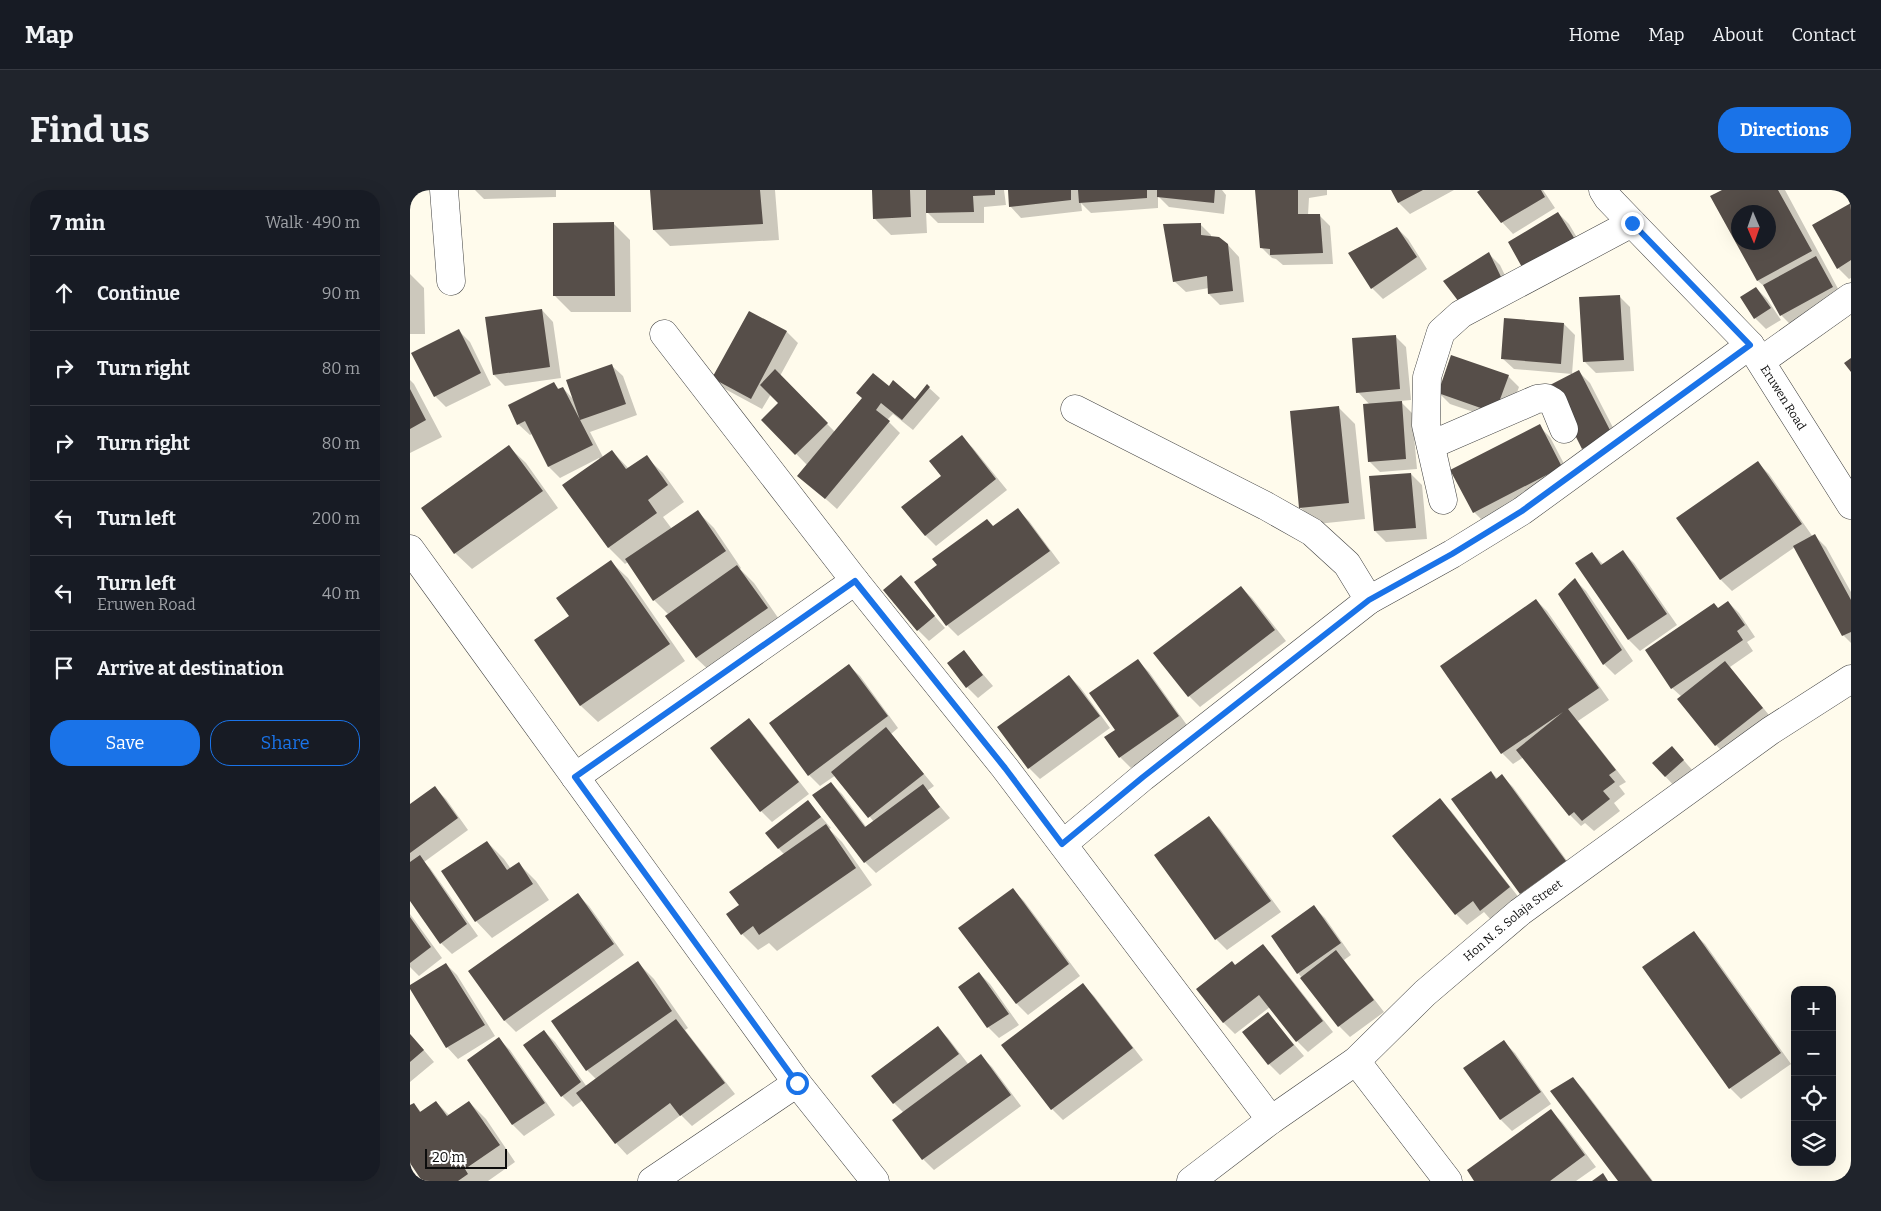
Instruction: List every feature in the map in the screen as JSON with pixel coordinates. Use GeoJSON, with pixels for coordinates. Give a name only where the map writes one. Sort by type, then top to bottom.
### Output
{"type":"FeatureCollection","features":[{"type":"Feature","properties":{"kind":"street"},"geometry":{"type":"LineString","coordinates":[[444,190],[451,281]]}},
{"type":"Feature","properties":{"kind":"street","name":"Eruwen Road"},"geometry":{"type":"LineString","coordinates":[[1611,193],[1632,223],[1755,353],[1851,505]]}},
{"type":"Feature","properties":{"kind":"street"},"geometry":{"type":"LineString","coordinates":[[1443,500],[1426,425],[1427,376],[1441,332],[1462,314],[1632,223]]}},
{"type":"Feature","properties":{"kind":"street"},"geometry":{"type":"LineString","coordinates":[[1062,844],[1150,771],[1369,600],[1452,554],[1522,511],[1755,353],[1851,297]]}},
{"type":"Feature","properties":{"kind":"street"},"geometry":{"type":"LineString","coordinates":[[664,334],[855,581],[1005,768],[1272,1120]]}},
{"type":"Feature","properties":{"kind":"street"},"geometry":{"type":"LineString","coordinates":[[1431,445],[1537,399],[1546,398],[1553,402],[1564,429]]}},
{"type":"Feature","properties":{"kind":"street"},"geometry":{"type":"LineString","coordinates":[[1075,409],[1312,532],[1347,564],[1369,600]]}},
{"type":"Feature","properties":{"kind":"street"},"geometry":{"type":"LineString","coordinates":[[410,549],[797,1083],[875,1181]]}},
{"type":"Feature","properties":{"kind":"street"},"geometry":{"type":"LineString","coordinates":[[575,777],[855,581]]}},
{"type":"Feature","properties":{"kind":"street","name":"Hon N. S. Solaja Street"},"geometry":{"type":"LineString","coordinates":[[1191,1181],[1272,1120],[1356,1062],[1425,993],[1520,912],[1770,731],[1851,679]]}},
{"type":"Feature","properties":{"kind":"street"},"geometry":{"type":"LineString","coordinates":[[1356,1062],[1448,1181]]}},
{"type":"Feature","properties":{"kind":"street"},"geometry":{"type":"LineString","coordinates":[[652,1181],[797,1083]]}},
{"type":"Feature","properties":{"kind":"building"},"geometry":{"type":"Polygon","coordinates":[[[650,190],[760,190],[763,224],[653,230],[650,190]]]}},
{"type":"Feature","properties":{"kind":"building"},"geometry":{"type":"Polygon","coordinates":[[[872,190],[910,190],[911,217],[873,219],[872,190]]]}},
{"type":"Feature","properties":{"kind":"building"},"geometry":{"type":"Polygon","coordinates":[[[926,190],[995,190],[995,195],[973,196],[974,212],[926,213],[926,190]]]}},
{"type":"Feature","properties":{"kind":"building"},"geometry":{"type":"Polygon","coordinates":[[[1008,190],[1071,190],[1071,200],[1009,207],[1008,190]]]}},
{"type":"Feature","properties":{"kind":"building"},"geometry":{"type":"Polygon","coordinates":[[[1078,190],[1147,190],[1147,198],[1079,203],[1078,190]]]}},
{"type":"Feature","properties":{"kind":"building"},"geometry":{"type":"Polygon","coordinates":[[[1157,190],[1215,190],[1214,203],[1157,197],[1157,190]]]}},
{"type":"Feature","properties":{"kind":"building"},"geometry":{"type":"Polygon","coordinates":[[[1255,190],[1298,190],[1298,214],[1320,214],[1323,253],[1270,255],[1270,249],[1260,248],[1255,190]]]}},
{"type":"Feature","properties":{"kind":"building"},"geometry":{"type":"Polygon","coordinates":[[[1391,190],[1423,190],[1398,203],[1391,190]]]}},
{"type":"Feature","properties":{"kind":"building"},"geometry":{"type":"Polygon","coordinates":[[[1480,190],[1541,190],[1545,197],[1501,223],[1477,192],[1480,190]]]}},
{"type":"Feature","properties":{"kind":"building"},"geometry":{"type":"Polygon","coordinates":[[[1722,190],[1778,190],[1812,251],[1757,281],[1740,250],[1776,250],[1776,205],[1731,205],[1731,234],[1710,196],[1722,190]]]}},
{"type":"Feature","properties":{"kind":"building"},"geometry":{"type":"Polygon","coordinates":[[[1851,203],[1851,260],[1837,269],[1812,225],[1851,203]]]}},
{"type":"Feature","properties":{"kind":"building"},"geometry":{"type":"Polygon","coordinates":[[[1558,212],[1576,241],[1523,269],[1508,242],[1558,212]]]}},
{"type":"Feature","properties":{"kind":"building"},"geometry":{"type":"Polygon","coordinates":[[[614,222],[615,296],[553,296],[553,223],[614,222]]]}},
{"type":"Feature","properties":{"kind":"building"},"geometry":{"type":"Polygon","coordinates":[[[1201,223],[1201,235],[1219,237],[1228,244],[1233,291],[1208,294],[1207,276],[1173,282],[1163,224],[1201,223]]]}},
{"type":"Feature","properties":{"kind":"building"},"geometry":{"type":"Polygon","coordinates":[[[1397,227],[1417,257],[1371,289],[1348,253],[1397,227]]]}},
{"type":"Feature","properties":{"kind":"building"},"geometry":{"type":"Polygon","coordinates":[[[1489,252],[1503,281],[1459,302],[1443,281],[1489,252]]]}},
{"type":"Feature","properties":{"kind":"building"},"geometry":{"type":"Polygon","coordinates":[[[1816,256],[1833,287],[1780,316],[1763,285],[1816,256]]]}},
{"type":"Feature","properties":{"kind":"building"},"geometry":{"type":"Polygon","coordinates":[[[1756,287],[1771,308],[1754,319],[1740,297],[1756,287]]]}},
{"type":"Feature","properties":{"kind":"building"},"geometry":{"type":"Polygon","coordinates":[[[1620,295],[1624,360],[1583,362],[1579,297],[1620,295]]]}},
{"type":"Feature","properties":{"kind":"building"},"geometry":{"type":"Polygon","coordinates":[[[542,309],[550,367],[493,375],[485,317],[542,309]]]}},
{"type":"Feature","properties":{"kind":"building"},"geometry":{"type":"Polygon","coordinates":[[[749,311],[787,331],[751,399],[712,378],[749,311]]]}},
{"type":"Feature","properties":{"kind":"building"},"geometry":{"type":"Polygon","coordinates":[[[1504,318],[1564,323],[1561,364],[1501,359],[1504,318]]]}},
{"type":"Feature","properties":{"kind":"building"},"geometry":{"type":"Polygon","coordinates":[[[459,329],[481,373],[434,397],[411,353],[459,329]]]}},
{"type":"Feature","properties":{"kind":"building"},"geometry":{"type":"Polygon","coordinates":[[[1396,335],[1400,389],[1356,393],[1352,338],[1396,335]]]}},
{"type":"Feature","properties":{"kind":"building"},"geometry":{"type":"Polygon","coordinates":[[[1451,355],[1509,375],[1495,413],[1438,393],[1451,355]]]}},
{"type":"Feature","properties":{"kind":"building"},"geometry":{"type":"Polygon","coordinates":[[[1851,358],[1851,372],[1844,363],[1851,358]]]}},
{"type":"Feature","properties":{"kind":"building"},"geometry":{"type":"Polygon","coordinates":[[[612,364],[626,404],[580,420],[566,380],[612,364]]]}},
{"type":"Feature","properties":{"kind":"building"},"geometry":{"type":"Polygon","coordinates":[[[775,369],[828,423],[795,455],[761,420],[778,403],[760,385],[775,369]]]}},
{"type":"Feature","properties":{"kind":"building"},"geometry":{"type":"Polygon","coordinates":[[[1579,370],[1612,434],[1582,449],[1550,385],[1579,370]]]}},
{"type":"Feature","properties":{"kind":"building"},"geometry":{"type":"Polygon","coordinates":[[[873,373],[889,386],[893,380],[915,399],[927,384],[930,387],[902,420],[881,403],[876,410],[890,421],[825,499],[797,476],[862,398],[856,393],[873,373]]]}},
{"type":"Feature","properties":{"kind":"building"},"geometry":{"type":"Polygon","coordinates":[[[554,382],[558,389],[563,387],[593,445],[548,467],[525,421],[517,425],[508,405],[554,382]]]}},
{"type":"Feature","properties":{"kind":"building"},"geometry":{"type":"Polygon","coordinates":[[[410,389],[426,420],[410,429],[410,389]]]}},
{"type":"Feature","properties":{"kind":"building"},"geometry":{"type":"Polygon","coordinates":[[[1402,401],[1406,459],[1368,462],[1363,404],[1402,401]]]}},
{"type":"Feature","properties":{"kind":"building"},"geometry":{"type":"Polygon","coordinates":[[[1339,406],[1349,503],[1299,508],[1290,411],[1339,406]]]}},
{"type":"Feature","properties":{"kind":"building"},"geometry":{"type":"Polygon","coordinates":[[[1540,424],[1562,467],[1473,513],[1450,470],[1540,424]]]}},
{"type":"Feature","properties":{"kind":"building"},"geometry":{"type":"Polygon","coordinates":[[[962,435],[996,479],[925,536],[901,507],[941,476],[929,461],[962,435]]]}},
{"type":"Feature","properties":{"kind":"building"},"geometry":{"type":"Polygon","coordinates":[[[509,445],[543,491],[454,554],[421,508],[509,445]]]}},
{"type":"Feature","properties":{"kind":"building"},"geometry":{"type":"Polygon","coordinates":[[[612,450],[626,469],[647,455],[668,485],[648,500],[657,513],[608,548],[562,485],[612,450]]]}},
{"type":"Feature","properties":{"kind":"building"},"geometry":{"type":"Polygon","coordinates":[[[1758,461],[1802,524],[1720,580],[1676,518],[1758,461]]]}},
{"type":"Feature","properties":{"kind":"building"},"geometry":{"type":"Polygon","coordinates":[[[1411,473],[1416,528],[1374,531],[1369,476],[1411,473]]]}},
{"type":"Feature","properties":{"kind":"building"},"geometry":{"type":"Polygon","coordinates":[[[1018,508],[1050,551],[946,626],[914,582],[937,565],[932,559],[987,519],[993,526],[1018,508]]]}},
{"type":"Feature","properties":{"kind":"building"},"geometry":{"type":"Polygon","coordinates":[[[698,510],[726,551],[653,601],[625,559],[698,510]]]}},
{"type":"Feature","properties":{"kind":"building"},"geometry":{"type":"Polygon","coordinates":[[[1815,534],[1851,600],[1851,632],[1842,636],[1793,546],[1815,534]]]}},
{"type":"Feature","properties":{"kind":"building"},"geometry":{"type":"Polygon","coordinates":[[[1623,550],[1667,614],[1628,640],[1575,563],[1592,552],[1601,565],[1623,550]]]}},
{"type":"Feature","properties":{"kind":"building"},"geometry":{"type":"Polygon","coordinates":[[[611,560],[670,644],[580,706],[534,640],[569,616],[556,598],[611,560]]]}},
{"type":"Feature","properties":{"kind":"building"},"geometry":{"type":"Polygon","coordinates":[[[737,565],[768,608],[696,658],[665,616],[737,565]]]}},
{"type":"Feature","properties":{"kind":"building"},"geometry":{"type":"Polygon","coordinates":[[[901,575],[935,616],[917,631],[883,590],[901,575]]]}},
{"type":"Feature","properties":{"kind":"building"},"geometry":{"type":"Polygon","coordinates":[[[1575,578],[1622,650],[1603,665],[1558,594],[1575,578]]]}},
{"type":"Feature","properties":{"kind":"building"},"geometry":{"type":"Polygon","coordinates":[[[1241,586],[1275,630],[1188,697],[1153,653],[1241,586]]]}},
{"type":"Feature","properties":{"kind":"building"},"geometry":{"type":"Polygon","coordinates":[[[1536,599],[1599,688],[1568,709],[1616,770],[1609,775],[1615,782],[1603,791],[1610,799],[1582,821],[1574,812],[1569,816],[1516,750],[1563,712],[1501,754],[1440,666],[1536,599]]]}},
{"type":"Feature","properties":{"kind":"building"},"geometry":{"type":"Polygon","coordinates":[[[1728,601],[1745,625],[1737,631],[1743,640],[1671,689],[1645,650],[1714,603],[1718,608],[1728,601]]]}},
{"type":"Feature","properties":{"kind":"building"},"geometry":{"type":"Polygon","coordinates":[[[964,650],[983,675],[966,688],[947,663],[964,650]]]}},
{"type":"Feature","properties":{"kind":"building"},"geometry":{"type":"Polygon","coordinates":[[[1138,659],[1179,716],[1119,758],[1104,737],[1115,730],[1089,693],[1138,659]]]}},
{"type":"Feature","properties":{"kind":"building"},"geometry":{"type":"Polygon","coordinates":[[[1725,661],[1763,708],[1715,746],[1677,699],[1725,661]]]}},
{"type":"Feature","properties":{"kind":"building"},"geometry":{"type":"Polygon","coordinates":[[[849,664],[888,716],[808,776],[769,723],[849,664]]]}},
{"type":"Feature","properties":{"kind":"building"},"geometry":{"type":"Polygon","coordinates":[[[1069,675],[1100,716],[1028,769],[997,727],[1069,675]]]}},
{"type":"Feature","properties":{"kind":"building"},"geometry":{"type":"Polygon","coordinates":[[[749,718],[799,782],[760,812],[710,748],[749,718]]]}},
{"type":"Feature","properties":{"kind":"building"},"geometry":{"type":"Polygon","coordinates":[[[886,727],[924,774],[868,818],[831,772],[886,727]]]}},
{"type":"Feature","properties":{"kind":"building"},"geometry":{"type":"Polygon","coordinates":[[[1672,746],[1684,760],[1665,777],[1652,763],[1672,746]]]}},
{"type":"Feature","properties":{"kind":"building"},"geometry":{"type":"Polygon","coordinates":[[[1491,771],[1496,779],[1502,774],[1566,861],[1520,894],[1451,799],[1491,771]]]}},
{"type":"Feature","properties":{"kind":"building"},"geometry":{"type":"Polygon","coordinates":[[[831,782],[865,827],[923,784],[940,807],[864,863],[812,795],[831,782]]]}},
{"type":"Feature","properties":{"kind":"building"},"geometry":{"type":"Polygon","coordinates":[[[435,786],[458,818],[410,853],[410,804],[435,786]]]}},
{"type":"Feature","properties":{"kind":"building"},"geometry":{"type":"Polygon","coordinates":[[[1440,798],[1510,887],[1480,911],[1473,901],[1455,915],[1392,836],[1440,798]]]}},
{"type":"Feature","properties":{"kind":"building"},"geometry":{"type":"Polygon","coordinates":[[[808,800],[821,817],[778,849],[765,833],[808,800]]]}},
{"type":"Feature","properties":{"kind":"building"},"geometry":{"type":"Polygon","coordinates":[[[1209,816],[1271,901],[1215,940],[1154,855],[1209,816]]]}},
{"type":"Feature","properties":{"kind":"building"},"geometry":{"type":"Polygon","coordinates":[[[826,824],[856,868],[759,935],[753,926],[741,935],[726,914],[739,905],[729,892],[826,824]]]}},
{"type":"Feature","properties":{"kind":"building"},"geometry":{"type":"Polygon","coordinates":[[[487,841],[507,870],[519,862],[533,884],[475,922],[441,871],[487,841]]]}},
{"type":"Feature","properties":{"kind":"building"},"geometry":{"type":"Polygon","coordinates":[[[420,855],[467,924],[440,944],[410,901],[410,862],[420,855]]]}},
{"type":"Feature","properties":{"kind":"building"},"geometry":{"type":"Polygon","coordinates":[[[1013,888],[1069,964],[1016,1004],[958,928],[1013,888]]]}},
{"type":"Feature","properties":{"kind":"building"},"geometry":{"type":"Polygon","coordinates":[[[578,893],[614,944],[504,1021],[468,971],[578,893]]]}},
{"type":"Feature","properties":{"kind":"building"},"geometry":{"type":"Polygon","coordinates":[[[1314,905],[1341,943],[1297,974],[1271,936],[1314,905]]]}},
{"type":"Feature","properties":{"kind":"building"},"geometry":{"type":"Polygon","coordinates":[[[410,917],[431,947],[410,963],[410,917]]]}},
{"type":"Feature","properties":{"kind":"building"},"geometry":{"type":"Polygon","coordinates":[[[1694,931],[1781,1053],[1729,1089],[1642,967],[1694,931]]]}},
{"type":"Feature","properties":{"kind":"building"},"geometry":{"type":"Polygon","coordinates":[[[1263,944],[1323,1021],[1296,1042],[1259,995],[1223,1023],[1196,989],[1232,961],[1235,965],[1263,944]]]}},
{"type":"Feature","properties":{"kind":"building"},"geometry":{"type":"Polygon","coordinates":[[[1336,950],[1374,1000],[1338,1027],[1300,978],[1336,950]]]}},
{"type":"Feature","properties":{"kind":"building"},"geometry":{"type":"Polygon","coordinates":[[[638,961],[672,1011],[586,1071],[551,1021],[638,961]]]}},
{"type":"Feature","properties":{"kind":"building"},"geometry":{"type":"Polygon","coordinates":[[[446,963],[485,1025],[446,1048],[410,989],[410,985],[446,963]]]}},
{"type":"Feature","properties":{"kind":"building"},"geometry":{"type":"Polygon","coordinates":[[[979,972],[1009,1014],[987,1028],[958,987],[979,972]]]}},
{"type":"Feature","properties":{"kind":"building"},"geometry":{"type":"Polygon","coordinates":[[[1083,983],[1133,1048],[1051,1110],[1001,1045],[1083,983]]]}},
{"type":"Feature","properties":{"kind":"building"},"geometry":{"type":"Polygon","coordinates":[[[1268,1012],[1294,1045],[1268,1065],[1242,1032],[1268,1012]]]}},
{"type":"Feature","properties":{"kind":"building"},"geometry":{"type":"Polygon","coordinates":[[[676,1019],[725,1083],[680,1116],[670,1103],[615,1144],[576,1093],[676,1019]]]}},
{"type":"Feature","properties":{"kind":"building"},"geometry":{"type":"Polygon","coordinates":[[[938,1026],[959,1054],[893,1104],[871,1076],[938,1026]]]}},
{"type":"Feature","properties":{"kind":"building"},"geometry":{"type":"Polygon","coordinates":[[[544,1030],[581,1082],[561,1097],[523,1045],[544,1030]]]}},
{"type":"Feature","properties":{"kind":"building"},"geometry":{"type":"Polygon","coordinates":[[[410,1034],[424,1050],[410,1062],[410,1034]]]}},
{"type":"Feature","properties":{"kind":"building"},"geometry":{"type":"Polygon","coordinates":[[[499,1037],[545,1103],[512,1125],[467,1060],[499,1037]]]}},
{"type":"Feature","properties":{"kind":"building"},"geometry":{"type":"Polygon","coordinates":[[[1504,1040],[1541,1092],[1500,1120],[1463,1068],[1504,1040]]]}},
{"type":"Feature","properties":{"kind":"building"},"geometry":{"type":"Polygon","coordinates":[[[981,1054],[1011,1095],[922,1160],[892,1120],[981,1054]]]}},
{"type":"Feature","properties":{"kind":"building"},"geometry":{"type":"Polygon","coordinates":[[[1573,1077],[1652,1181],[1618,1181],[1550,1091],[1573,1077]]]}},
{"type":"Feature","properties":{"kind":"building"},"geometry":{"type":"Polygon","coordinates":[[[436,1101],[447,1116],[469,1101],[500,1145],[465,1169],[468,1174],[458,1181],[422,1181],[410,1163],[410,1105],[414,1103],[420,1112],[436,1101]]]}},
{"type":"Feature","properties":{"kind":"building"},"geometry":{"type":"Polygon","coordinates":[[[1551,1109],[1585,1155],[1550,1181],[1474,1181],[1467,1170],[1551,1109]]]}},
{"type":"Feature","properties":{"kind":"building"},"geometry":{"type":"Polygon","coordinates":[[[1603,1173],[1608,1181],[1592,1181],[1603,1173]]]}},
{"type":"Feature","properties":{"kind":"route"},"geometry":{"type":"LineString","coordinates":[[797,1083],[575,777],[855,581],[1005,768],[1062,844],[1143,777],[1369,600],[1452,554],[1522,511],[1750,345],[1632,223]]}}]}
